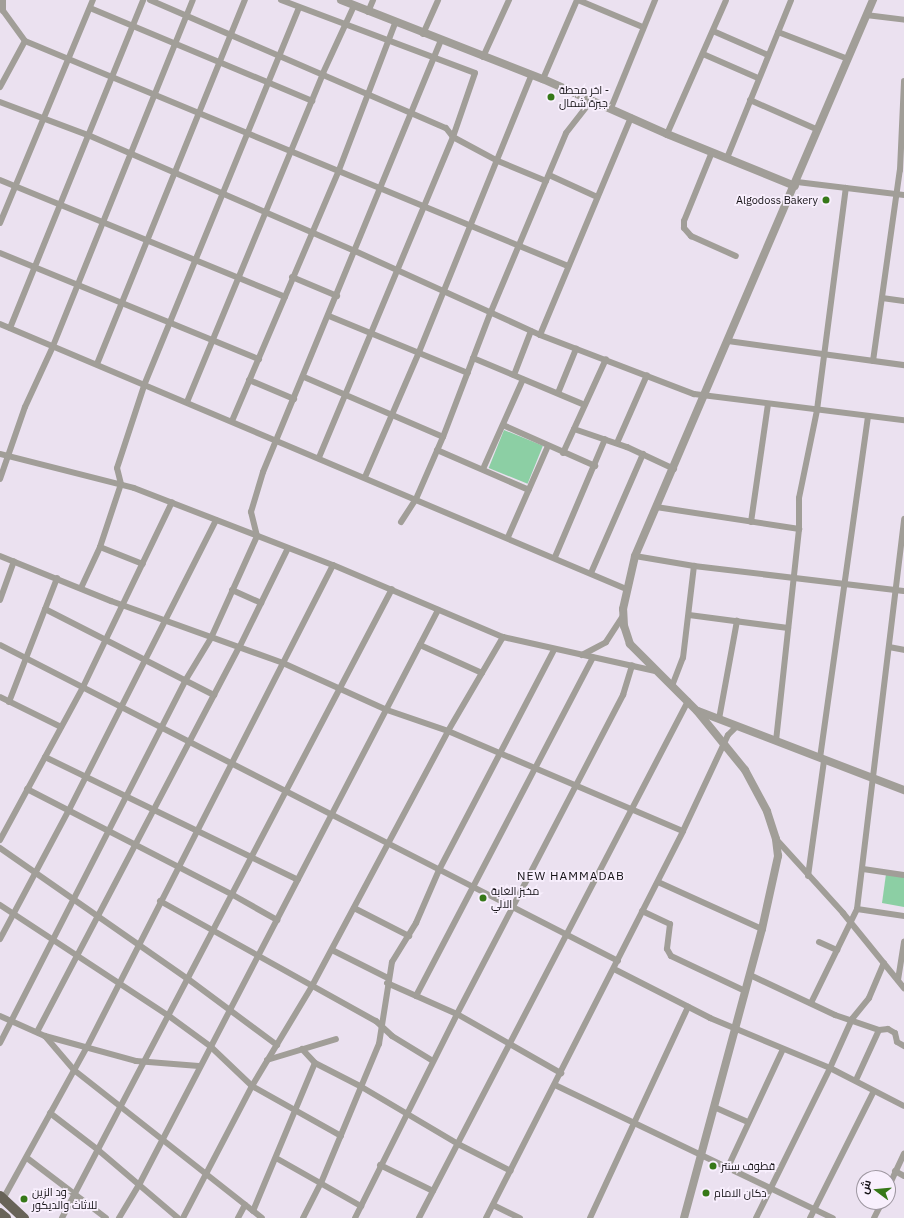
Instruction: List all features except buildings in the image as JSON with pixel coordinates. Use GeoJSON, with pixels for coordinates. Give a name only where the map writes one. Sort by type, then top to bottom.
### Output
{"type":"FeatureCollection","features":[{"type":"Feature","properties":{"kind":"main road"},"geometry":{"type":"LineString","coordinates":[[2,1197],[24,1218]]}},
{"type":"Feature","properties":{"kind":"main road"},"geometry":{"type":"LineString","coordinates":[[0,1213],[6,1218]]}},
{"type":"Feature","properties":{"kind":"street"},"geometry":{"type":"LineString","coordinates":[[3,0],[3,11],[25,42],[154,93],[424,206],[471,224],[568,266]]}},
{"type":"Feature","properties":{"kind":"street"},"geometry":{"type":"LineString","coordinates":[[0,223],[93,0]]}},
{"type":"Feature","properties":{"kind":"street"},"geometry":{"type":"LineString","coordinates":[[10,328],[143,0]]}},
{"type":"Feature","properties":{"kind":"street"},"geometry":{"type":"LineString","coordinates":[[150,0],[323,73],[334,81],[411,115],[446,128],[453,137],[498,161],[546,181]]}},
{"type":"Feature","properties":{"kind":"street"},"geometry":{"type":"LineString","coordinates":[[0,479],[25,407],[53,346],[154,93],[193,0]]}},
{"type":"Feature","properties":{"kind":"street"},"geometry":{"type":"LineString","coordinates":[[97,364],[245,0]]}},
{"type":"Feature","properties":{"kind":"street"},"geometry":{"type":"LineString","coordinates":[[281,0],[434,59],[475,73],[453,137],[347,395],[319,458]]}},
{"type":"Feature","properties":{"kind":"street"},"geometry":{"type":"LineString","coordinates":[[341,0],[423,34],[531,76],[543,79],[667,134],[796,184],[904,195]]}},
{"type":"Feature","properties":{"kind":"street"},"geometry":{"type":"LineString","coordinates":[[368,12],[373,0]]}},
{"type":"Feature","properties":{"kind":"street"},"geometry":{"type":"LineString","coordinates":[[423,34],[438,0]]}},
{"type":"Feature","properties":{"kind":"street"},"geometry":{"type":"LineString","coordinates":[[484,57],[509,0]]}},
{"type":"Feature","properties":{"kind":"street"},"geometry":{"type":"LineString","coordinates":[[543,79],[578,0],[643,27]]}},
{"type":"Feature","properties":{"kind":"street"},"geometry":{"type":"LineString","coordinates":[[611,108],[654,0]]}},
{"type":"Feature","properties":{"kind":"street"},"geometry":{"type":"LineString","coordinates":[[667,134],[726,0]]}},
{"type":"Feature","properties":{"kind":"street"},"geometry":{"type":"LineString","coordinates":[[727,158],[758,78],[791,0]]}},
{"type":"Feature","properties":{"kind":"street"},"geometry":{"type":"LineString","coordinates":[[582,656],[606,642],[622,617],[626,589],[635,556],[674,469],[796,184],[873,0]]}},
{"type":"Feature","properties":{"kind":"street"},"geometry":{"type":"LineString","coordinates":[[187,402],[214,340],[323,73],[354,6]]}},
{"type":"Feature","properties":{"kind":"street"},"geometry":{"type":"LineString","coordinates":[[90,8],[312,101]]}},
{"type":"Feature","properties":{"kind":"street"},"geometry":{"type":"LineString","coordinates":[[81,588],[100,547],[121,484],[117,468],[145,383],[197,260],[247,132],[300,8]]}},
{"type":"Feature","properties":{"kind":"street"},"geometry":{"type":"LineString","coordinates":[[866,15],[904,20]]}},
{"type":"Feature","properties":{"kind":"street"},"geometry":{"type":"LineString","coordinates":[[232,421],[339,170],[395,23]]}},
{"type":"Feature","properties":{"kind":"street"},"geometry":{"type":"LineString","coordinates":[[713,31],[768,55]]}},
{"type":"Feature","properties":{"kind":"street"},"geometry":{"type":"LineString","coordinates":[[778,32],[848,59]]}},
{"type":"Feature","properties":{"kind":"street"},"geometry":{"type":"LineString","coordinates":[[0,1043],[126,795],[186,681],[211,638],[257,536],[251,512],[254,495],[276,440],[304,377],[441,40]]}},
{"type":"Feature","properties":{"kind":"street"},"geometry":{"type":"LineString","coordinates":[[0,87],[25,42]]}},
{"type":"Feature","properties":{"kind":"street"},"geometry":{"type":"LineString","coordinates":[[703,54],[758,78]]}},
{"type":"Feature","properties":{"kind":"street"},"geometry":{"type":"LineString","coordinates":[[365,477],[419,352],[498,161],[531,76]]}},
{"type":"Feature","properties":{"kind":"street"},"geometry":{"type":"LineString","coordinates":[[873,361],[895,194],[900,170],[904,81]]}},
{"type":"Feature","properties":{"kind":"street"},"geometry":{"type":"LineString","coordinates":[[750,100],[818,130]]}},
{"type":"Feature","properties":{"kind":"street"},"geometry":{"type":"LineString","coordinates":[[401,522],[416,499],[443,437],[490,314],[570,126],[591,101]]}},
{"type":"Feature","properties":{"kind":"street"},"geometry":{"type":"LineString","coordinates":[[0,102],[88,135],[444,290],[490,314],[540,335],[705,396],[904,420]]}},
{"type":"Feature","properties":{"kind":"street"},"geometry":{"type":"LineString","coordinates":[[540,335],[631,117]]}},
{"type":"Feature","properties":{"kind":"street"},"geometry":{"type":"LineString","coordinates":[[712,152],[684,221],[684,228],[690,236],[736,256]]}},
{"type":"Feature","properties":{"kind":"street"},"geometry":{"type":"LineString","coordinates":[[549,175],[597,197]]}},
{"type":"Feature","properties":{"kind":"street"},"geometry":{"type":"LineString","coordinates":[[0,180],[285,297]]}},
{"type":"Feature","properties":{"kind":"street"},"geometry":{"type":"LineString","coordinates":[[776,741],[800,529],[799,498],[817,410],[846,188]]}},
{"type":"Feature","properties":{"kind":"street"},"geometry":{"type":"LineString","coordinates":[[0,253],[259,359]]}},
{"type":"Feature","properties":{"kind":"street"},"geometry":{"type":"LineString","coordinates":[[292,278],[337,296]]}},
{"type":"Feature","properties":{"kind":"street"},"geometry":{"type":"LineString","coordinates":[[882,298],[904,301]]}},
{"type":"Feature","properties":{"kind":"street"},"geometry":{"type":"LineString","coordinates":[[329,316],[468,373]]}},
{"type":"Feature","properties":{"kind":"street"},"geometry":{"type":"LineString","coordinates":[[0,324],[145,383],[276,440],[555,557],[626,589]]}},
{"type":"Feature","properties":{"kind":"street"},"geometry":{"type":"LineString","coordinates":[[514,375],[531,331]]}},
{"type":"Feature","properties":{"kind":"street"},"geometry":{"type":"LineString","coordinates":[[728,342],[904,365]]}},
{"type":"Feature","properties":{"kind":"street"},"geometry":{"type":"LineString","coordinates":[[558,393],[576,349]]}},
{"type":"Feature","properties":{"kind":"street"},"geometry":{"type":"LineString","coordinates":[[473,358],[585,405]]}},
{"type":"Feature","properties":{"kind":"street"},"geometry":{"type":"LineString","coordinates":[[563,453],[606,359]]}},
{"type":"Feature","properties":{"kind":"street"},"geometry":{"type":"LineString","coordinates":[[617,443],[647,375]]}},
{"type":"Feature","properties":{"kind":"street"},"geometry":{"type":"LineString","coordinates":[[304,377],[443,437]]}},
{"type":"Feature","properties":{"kind":"street"},"geometry":{"type":"LineString","coordinates":[[483,469],[523,379]]}},
{"type":"Feature","properties":{"kind":"street"},"geometry":{"type":"LineString","coordinates":[[250,380],[294,398]]}},
{"type":"Feature","properties":{"kind":"street"},"geometry":{"type":"LineString","coordinates":[[751,522],[768,404]]}},
{"type":"Feature","properties":{"kind":"street"},"geometry":{"type":"LineString","coordinates":[[808,876],[844,583],[868,416]]}},
{"type":"Feature","properties":{"kind":"street"},"geometry":{"type":"LineString","coordinates":[[502,425],[595,466]]}},
{"type":"Feature","properties":{"kind":"street"},"geometry":{"type":"LineString","coordinates":[[574,429],[617,443],[674,469]]}},
{"type":"Feature","properties":{"kind":"street"},"geometry":{"type":"LineString","coordinates":[[555,557],[605,440]]}},
{"type":"Feature","properties":{"kind":"street"},"geometry":{"type":"LineString","coordinates":[[508,537],[548,446]]}},
{"type":"Feature","properties":{"kind":"street"},"geometry":{"type":"LineString","coordinates":[[437,450],[529,490]]}},
{"type":"Feature","properties":{"kind":"street"},"geometry":{"type":"LineString","coordinates":[[0,454],[121,484],[172,502],[333,565],[503,637],[554,650],[655,671]]}},
{"type":"Feature","properties":{"kind":"street"},"geometry":{"type":"LineString","coordinates":[[591,573],[643,454]]}},
{"type":"Feature","properties":{"kind":"street"},"geometry":{"type":"LineString","coordinates":[[0,840],[83,687],[125,604],[172,502]]}},
{"type":"Feature","properties":{"kind":"street"},"geometry":{"type":"LineString","coordinates":[[656,507],[800,529]]}},
{"type":"Feature","properties":{"kind":"street"},"geometry":{"type":"LineString","coordinates":[[811,1003],[852,923],[857,909],[863,869],[872,778],[896,590],[901,562],[904,519]]}},
{"type":"Feature","properties":{"kind":"street"},"geometry":{"type":"LineString","coordinates":[[0,939],[36,874],[146,661],[216,520]]}},
{"type":"Feature","properties":{"kind":"street"},"geometry":{"type":"LineString","coordinates":[[100,547],[143,564]]}},
{"type":"Feature","properties":{"kind":"street"},"geometry":{"type":"LineString","coordinates":[[37,1032],[239,648],[288,548]]}},
{"type":"Feature","properties":{"kind":"street"},"geometry":{"type":"LineString","coordinates":[[0,556],[166,621],[283,663],[387,710],[448,731],[683,832]]}},
{"type":"Feature","properties":{"kind":"street"},"geometry":{"type":"LineString","coordinates":[[635,556],[694,566],[904,591]]}},
{"type":"Feature","properties":{"kind":"street"},"geometry":{"type":"LineString","coordinates":[[0,600],[14,561]]}},
{"type":"Feature","properties":{"kind":"street"},"geometry":{"type":"LineString","coordinates":[[2,1197],[27,1158],[87,1047],[177,867],[232,764],[333,565]]}},
{"type":"Feature","properties":{"kind":"street"},"geometry":{"type":"LineString","coordinates":[[672,686],[683,658],[694,566]]}},
{"type":"Feature","properties":{"kind":"street"},"geometry":{"type":"LineString","coordinates":[[9,702],[57,578]]}},
{"type":"Feature","properties":{"kind":"street"},"geometry":{"type":"LineString","coordinates":[[232,590],[261,603]]}},
{"type":"Feature","properties":{"kind":"street"},"geometry":{"type":"LineString","coordinates":[[62,1218],[119,1106],[146,1061],[392,590]]}},
{"type":"Feature","properties":{"kind":"street"},"geometry":{"type":"LineString","coordinates":[[45,609],[214,695]]}},
{"type":"Feature","properties":{"kind":"street"},"geometry":{"type":"LineString","coordinates":[[119,1218],[140,1184],[210,1046],[259,956],[438,610]]}},
{"type":"Feature","properties":{"kind":"street"},"geometry":{"type":"LineString","coordinates":[[689,615],[788,628]]}},
{"type":"Feature","properties":{"kind":"street"},"geometry":{"type":"LineString","coordinates":[[622,617],[630,644],[655,671],[688,701],[725,744],[760,796],[776,839],[776,871],[762,929],[700,1154],[684,1218]]}},
{"type":"Feature","properties":{"kind":"street"},"geometry":{"type":"LineString","coordinates":[[720,719],[737,621]]}},
{"type":"Feature","properties":{"kind":"street"},"geometry":{"type":"LineString","coordinates":[[183,1218],[252,1086],[312,986],[448,731],[503,637]]}},
{"type":"Feature","properties":{"kind":"street"},"geometry":{"type":"LineString","coordinates":[[0,645],[618,962]]}},
{"type":"Feature","properties":{"kind":"street"},"geometry":{"type":"LineString","coordinates":[[420,645],[482,672]]}},
{"type":"Feature","properties":{"kind":"street"},"geometry":{"type":"LineString","coordinates":[[889,647],[904,650]]}},
{"type":"Feature","properties":{"kind":"street"},"geometry":{"type":"LineString","coordinates":[[303,1218],[321,1183],[360,1086],[379,1044],[392,962],[409,936],[439,870],[498,753],[554,650]]}},
{"type":"Feature","properties":{"kind":"street"},"geometry":{"type":"LineString","coordinates":[[416,996],[593,657]]}},
{"type":"Feature","properties":{"kind":"street"},"geometry":{"type":"LineString","coordinates":[[355,1218],[380,1165],[457,1014],[514,908],[623,695],[632,666]]}},
{"type":"Feature","properties":{"kind":"street"},"geometry":{"type":"LineString","coordinates":[[0,697],[61,727]]}},
{"type":"Feature","properties":{"kind":"street"},"geometry":{"type":"LineString","coordinates":[[418,1218],[458,1144],[508,1043],[688,701]]}},
{"type":"Feature","properties":{"kind":"street"},"geometry":{"type":"LineString","coordinates":[[697,711],[904,790]]}},
{"type":"Feature","properties":{"kind":"street"},"geometry":{"type":"LineString","coordinates":[[486,1218],[618,962],[642,911],[683,832],[728,735],[737,726]]}},
{"type":"Feature","properties":{"kind":"street"},"geometry":{"type":"LineString","coordinates":[[45,757],[126,795],[298,880]]}},
{"type":"Feature","properties":{"kind":"street"},"geometry":{"type":"LineString","coordinates":[[28,789],[233,895],[277,920]]}},
{"type":"Feature","properties":{"kind":"street"},"geometry":{"type":"LineString","coordinates":[[776,839],[852,923],[904,988]]}},
{"type":"Feature","properties":{"kind":"street"},"geometry":{"type":"LineString","coordinates":[[0,848],[188,979],[277,1045]]}},
{"type":"Feature","properties":{"kind":"street"},"geometry":{"type":"LineString","coordinates":[[863,869],[904,875]]}},
{"type":"Feature","properties":{"kind":"street"},"geometry":{"type":"LineString","coordinates":[[658,882],[762,929]]}},
{"type":"Feature","properties":{"kind":"street"},"geometry":{"type":"LineString","coordinates":[[160,901],[382,1026],[392,1036],[433,1061]]}},
{"type":"Feature","properties":{"kind":"street"},"geometry":{"type":"LineString","coordinates":[[0,905],[77,958],[169,1016],[210,1046],[252,1086],[341,1136]]}},
{"type":"Feature","properties":{"kind":"street"},"geometry":{"type":"LineString","coordinates":[[354,908],[409,936]]}},
{"type":"Feature","properties":{"kind":"street"},"geometry":{"type":"LineString","coordinates":[[857,909],[904,916]]}},
{"type":"Feature","properties":{"kind":"street"},"geometry":{"type":"LineString","coordinates":[[642,911],[670,924],[667,949],[671,956],[745,991]]}},
{"type":"Feature","properties":{"kind":"street"},"geometry":{"type":"LineString","coordinates":[[898,980],[904,941]]}},
{"type":"Feature","properties":{"kind":"street"},"geometry":{"type":"LineString","coordinates":[[819,942],[837,950]]}},
{"type":"Feature","properties":{"kind":"street"},"geometry":{"type":"LineString","coordinates":[[332,950],[416,996],[457,1014],[561,1073]]}},
{"type":"Feature","properties":{"kind":"street"},"geometry":{"type":"LineString","coordinates":[[756,1218],[852,1020],[869,998],[884,963]]}},
{"type":"Feature","properties":{"kind":"street"},"geometry":{"type":"LineString","coordinates":[[614,969],[688,1007],[856,1080],[904,1106]]}},
{"type":"Feature","properties":{"kind":"street"},"geometry":{"type":"LineString","coordinates":[[750,975],[852,1020],[879,1030],[888,1029],[895,1033],[897,1042],[904,1046]]}},
{"type":"Feature","properties":{"kind":"street"},"geometry":{"type":"LineString","coordinates":[[590,1218],[688,1007]]}},
{"type":"Feature","properties":{"kind":"street"},"geometry":{"type":"LineString","coordinates":[[0,1016],[46,1036],[136,1061],[200,1066]]}},
{"type":"Feature","properties":{"kind":"street"},"geometry":{"type":"LineString","coordinates":[[856,1080],[879,1030]]}},
{"type":"Feature","properties":{"kind":"street"},"geometry":{"type":"LineString","coordinates":[[46,1036],[74,1070],[262,1218]]}},
{"type":"Feature","properties":{"kind":"street"},"geometry":{"type":"LineString","coordinates":[[267,1060],[336,1039]]}},
{"type":"Feature","properties":{"kind":"street"},"geometry":{"type":"LineString","coordinates":[[302,1049],[315,1063],[360,1086],[458,1144],[511,1171]]}},
{"type":"Feature","properties":{"kind":"street"},"geometry":{"type":"LineString","coordinates":[[728,1167],[748,1122],[784,1049]]}},
{"type":"Feature","properties":{"kind":"street"},"geometry":{"type":"LineString","coordinates":[[253,1211],[315,1063]]}},
{"type":"Feature","properties":{"kind":"street"},"geometry":{"type":"LineString","coordinates":[[555,1084],[633,1124],[728,1167],[814,1211],[833,1218]]}},
{"type":"Feature","properties":{"kind":"street"},"geometry":{"type":"LineString","coordinates":[[810,1218],[874,1091]]}},
{"type":"Feature","properties":{"kind":"street"},"geometry":{"type":"LineString","coordinates":[[714,1107],[748,1122]]}},
{"type":"Feature","properties":{"kind":"street"},"geometry":{"type":"LineString","coordinates":[[50,1113],[140,1184],[178,1218]]}},
{"type":"Feature","properties":{"kind":"street"},"geometry":{"type":"LineString","coordinates":[[896,1170],[904,1152]]}},
{"type":"Feature","properties":{"kind":"street"},"geometry":{"type":"LineString","coordinates":[[27,1158],[106,1218]]}},
{"type":"Feature","properties":{"kind":"street"},"geometry":{"type":"LineString","coordinates":[[276,1158],[361,1206]]}},
{"type":"Feature","properties":{"kind":"street"},"geometry":{"type":"LineString","coordinates":[[380,1165],[432,1191]]}},
{"type":"Feature","properties":{"kind":"street"},"geometry":{"type":"LineString","coordinates":[[238,1218],[245,1205]]}},
{"type":"Feature","properties":{"kind":"street"},"geometry":{"type":"LineString","coordinates":[[493,1205],[520,1218]]}},
{"type":"Feature","properties":{"kind":"green space"},"geometry":{"type":"Polygon","coordinates":[[[504,430],[543,446],[528,484],[489,468],[504,430]]]}},
{"type":"Feature","properties":{"kind":"green space"},"geometry":{"type":"Polygon","coordinates":[[[886,874],[904,876],[904,907],[882,903],[886,874]]]}},
{"type":"Feature","properties":{"kind":"place","name":"اخر محطة - جبرة شمال"},"geometry":{"type":"Point","coordinates":[551,97]}},
{"type":"Feature","properties":{"kind":"place","name":"Algodoss Bakery"},"geometry":{"type":"Point","coordinates":[826,200]}},
{"type":"Feature","properties":{"kind":"place","name":"مخبز الغابة الالي"},"geometry":{"type":"Point","coordinates":[483,898]}},
{"type":"Feature","properties":{"kind":"place","name":"قطوف سنتر"},"geometry":{"type":"Point","coordinates":[713,1166]}},
{"type":"Feature","properties":{"kind":"place","name":"دكان الامام"},"geometry":{"type":"Point","coordinates":[706,1193]}},
{"type":"Feature","properties":{"kind":"place","name":"ود الزين للاثاث والديكور"},"geometry":{"type":"Point","coordinates":[24,1199]}},
{"type":"Feature","properties":{"kind":"district","name":"NEW HAMMADAB"},"geometry":{"type":"Point","coordinates":[571,876]}}]}
